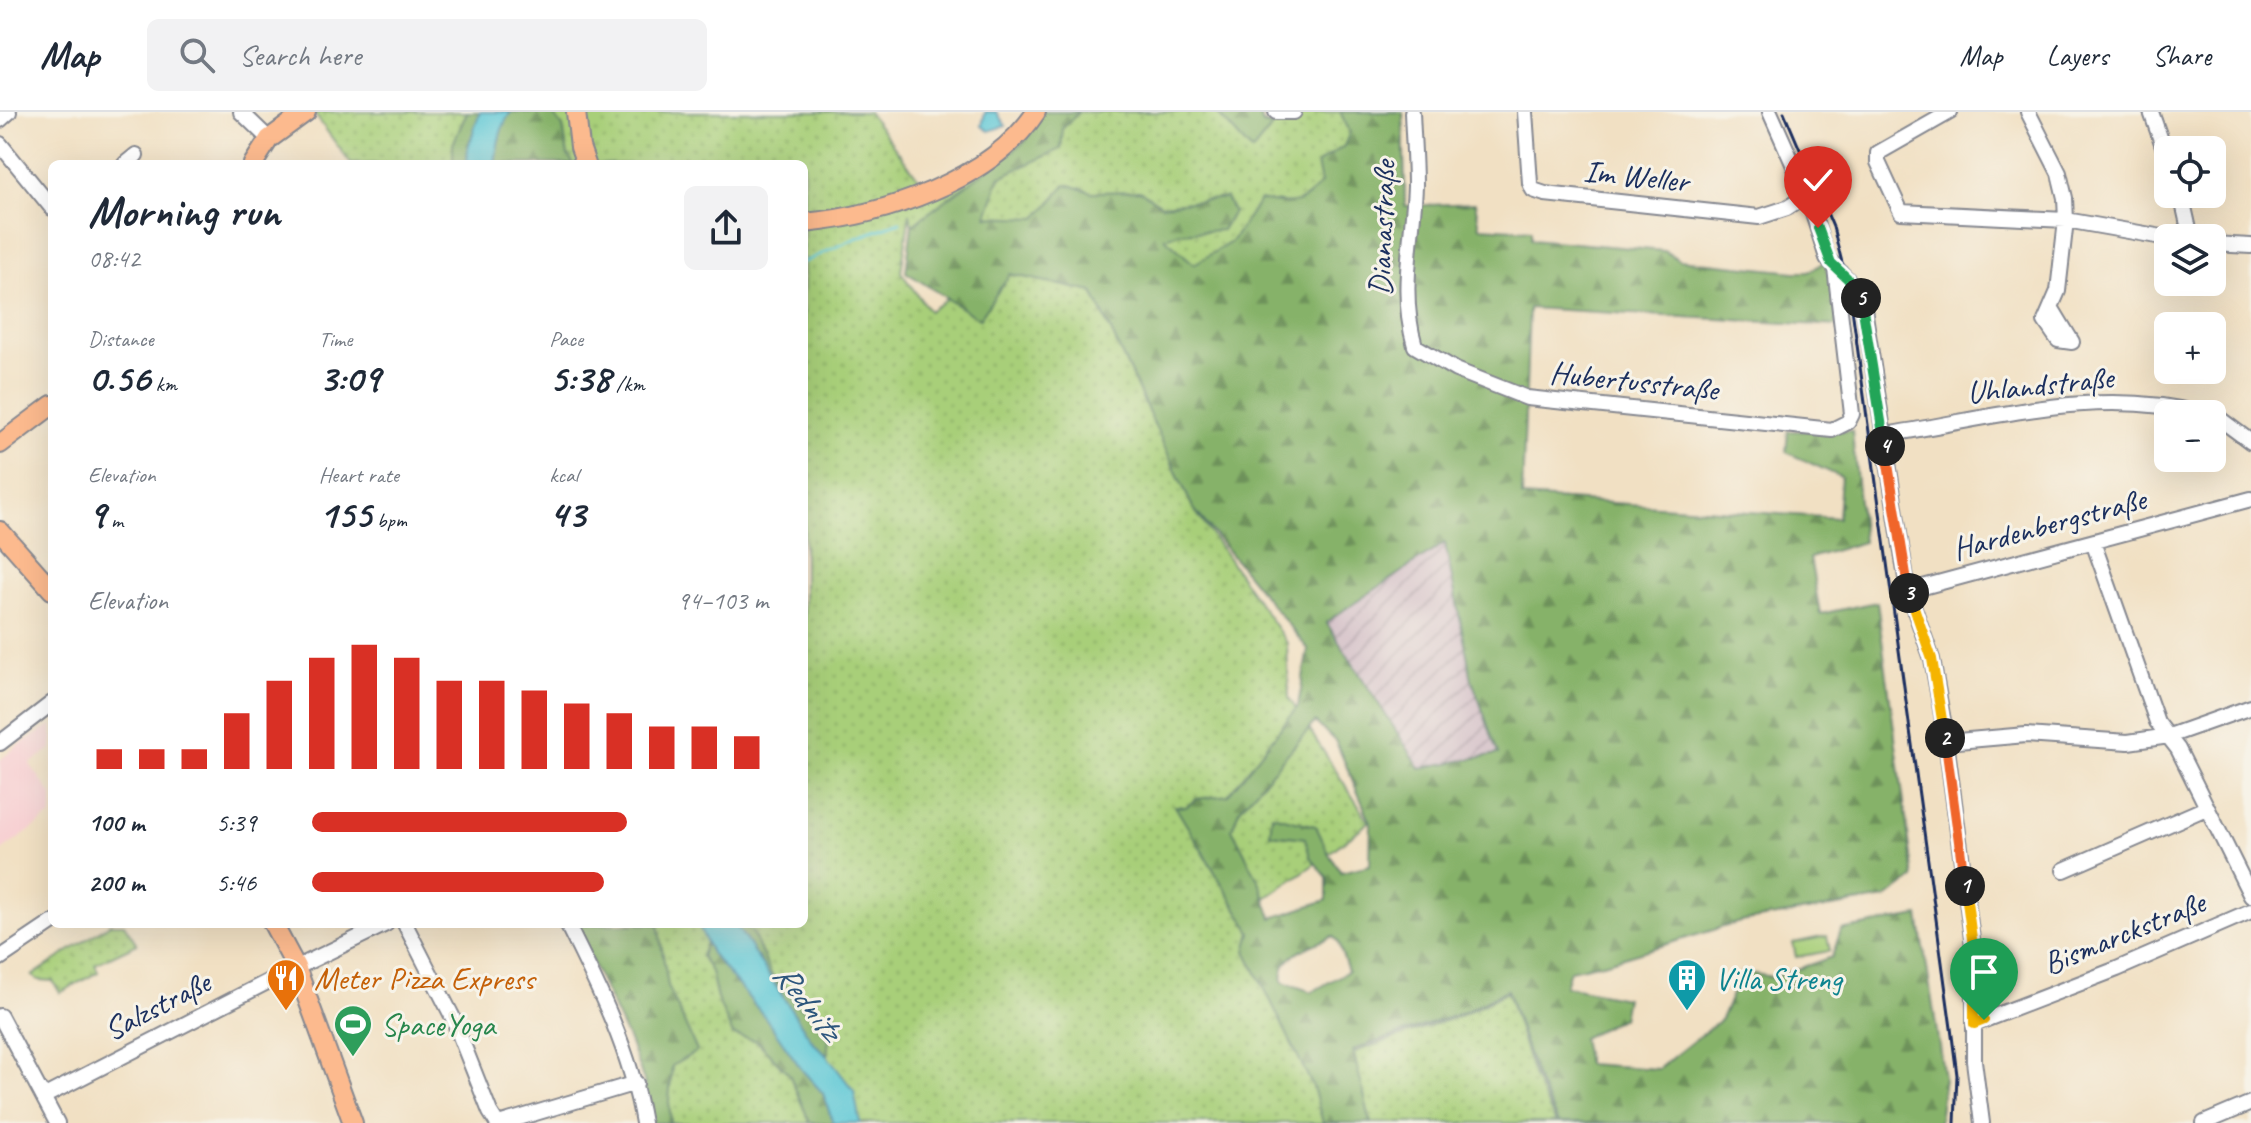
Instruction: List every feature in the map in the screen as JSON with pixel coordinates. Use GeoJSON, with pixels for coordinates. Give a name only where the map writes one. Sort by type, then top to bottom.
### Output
{"type":"FeatureCollection","features":[{"type":"Feature","properties":{"kind":"main road"},"geometry":{"type":"LineString","coordinates":[[256,160],[269,139],[306,112]]}},
{"type":"Feature","properties":{"kind":"main road"},"geometry":{"type":"LineString","coordinates":[[576,112],[585,160]]}},
{"type":"Feature","properties":{"kind":"main road"},"geometry":{"type":"LineString","coordinates":[[808,222],[872,213],[934,190],[999,150],[1016,136],[1036,112]]}},
{"type":"Feature","properties":{"kind":"main road"},"geometry":{"type":"LineString","coordinates":[[0,444],[48,408]]}},
{"type":"Feature","properties":{"kind":"main road"},"geometry":{"type":"LineString","coordinates":[[0,531],[48,585]]}},
{"type":"Feature","properties":{"kind":"main road"},"geometry":{"type":"LineString","coordinates":[[275,928],[296,967],[353,1123]]}},
{"type":"Feature","properties":{"kind":"street"},"geometry":{"type":"LineString","coordinates":[[0,120],[9,112]]}},
{"type":"Feature","properties":{"kind":"street"},"geometry":{"type":"LineString","coordinates":[[241,112],[269,139]]}},
{"type":"Feature","properties":{"kind":"street"},"geometry":{"type":"LineString","coordinates":[[1277,113],[1294,112]]}},
{"type":"Feature","properties":{"kind":"street","name":"Dianastraße"},"geometry":{"type":"LineString","coordinates":[[1412,112],[1415,186],[1406,279],[1407,319],[1415,346]]}},
{"type":"Feature","properties":{"kind":"street","name":"Im Weller"},"geometry":{"type":"LineString","coordinates":[[1525,112],[1530,183],[1533,190],[1545,194],[1759,217],[1787,208],[1807,195]]}},
{"type":"Feature","properties":{"kind":"street"},"geometry":{"type":"LineString","coordinates":[[1770,112],[1807,195],[1827,258],[1858,291],[1863,302],[1908,591],[1932,659],[1946,742],[1974,954],[1974,1061],[1982,1123]]}},
{"type":"Feature","properties":{"kind":"street"},"geometry":{"type":"LineString","coordinates":[[1950,112],[1878,153],[1878,162],[1901,212],[2066,220],[2154,236]]}},
{"type":"Feature","properties":{"kind":"street"},"geometry":{"type":"LineString","coordinates":[[2028,112],[2059,173],[2065,198],[2066,220],[2058,291],[2052,309]]}},
{"type":"Feature","properties":{"kind":"street"},"geometry":{"type":"LineString","coordinates":[[2151,112],[2160,136]]}},
{"type":"Feature","properties":{"kind":"street"},"geometry":{"type":"LineString","coordinates":[[0,144],[48,203]]}},
{"type":"Feature","properties":{"kind":"street"},"geometry":{"type":"LineString","coordinates":[[2226,245],[2251,246]]}},
{"type":"Feature","properties":{"kind":"street","name":"Hubertusstraße"},"geometry":{"type":"LineString","coordinates":[[1415,346],[1456,370],[1527,398],[1832,430],[1848,422],[1852,414],[1835,268]]}},
{"type":"Feature","properties":{"kind":"street","name":"Uhlandstraße"},"geometry":{"type":"LineString","coordinates":[[1883,435],[2084,404],[2154,406]]}},
{"type":"Feature","properties":{"kind":"street"},"geometry":{"type":"LineString","coordinates":[[2226,423],[2251,442]]}},
{"type":"Feature","properties":{"kind":"street","name":"Hardenbergstraße"},"geometry":{"type":"LineString","coordinates":[[1908,591],[2251,499]]}},
{"type":"Feature","properties":{"kind":"street"},"geometry":{"type":"LineString","coordinates":[[2093,542],[2157,722],[2169,736],[2251,896]]}},
{"type":"Feature","properties":{"kind":"street"},"geometry":{"type":"LineString","coordinates":[[0,743],[48,706]]}},
{"type":"Feature","properties":{"kind":"street"},"geometry":{"type":"LineString","coordinates":[[1946,742],[2026,735],[2128,742],[2169,736],[2251,707]]}},
{"type":"Feature","properties":{"kind":"street"},"geometry":{"type":"LineString","coordinates":[[2064,870],[2206,808]]}},
{"type":"Feature","properties":{"kind":"street","name":"Bismarckstraße"},"geometry":{"type":"LineString","coordinates":[[1974,1024],[2117,969],[2251,911]]}},
{"type":"Feature","properties":{"kind":"street"},"geometry":{"type":"LineString","coordinates":[[0,958],[48,926]]}},
{"type":"Feature","properties":{"kind":"street","name":"Salzstraße"},"geometry":{"type":"LineString","coordinates":[[43,1097],[378,928]]}},
{"type":"Feature","properties":{"kind":"street"},"geometry":{"type":"LineString","coordinates":[[407,928],[452,1016],[490,1112],[500,1123],[636,1083]]}},
{"type":"Feature","properties":{"kind":"street"},"geometry":{"type":"LineString","coordinates":[[569,928],[601,992],[636,1083],[643,1123]]}},
{"type":"Feature","properties":{"kind":"street"},"geometry":{"type":"LineString","coordinates":[[0,1016],[57,1123]]}},
{"type":"Feature","properties":{"kind":"street"},"geometry":{"type":"LineString","coordinates":[[2204,1123],[2251,1103]]}},
{"type":"Feature","properties":{"kind":"shaded area"},"geometry":{"type":"Polygon","coordinates":[[[1445,543],[1472,680],[1498,754],[1419,768],[1326,622],[1445,543]]]}},
{"type":"Feature","properties":{"kind":"shaded area"},"geometry":{"type":"Polygon","coordinates":[[[48,727],[48,751],[30,764],[48,789],[48,818],[0,852],[0,760],[48,727]]]}},
{"type":"Feature","properties":{"kind":"green space"},"geometry":{"type":"Polygon","coordinates":[[[313,112],[868,112],[933,197],[1043,112],[1257,112],[1263,123],[1273,125],[1311,112],[1403,112],[1405,187],[1394,325],[1096,287],[922,217],[912,225],[910,213],[901,272],[929,311],[947,299],[979,319],[1009,274],[1093,292],[1193,508],[1287,643],[1289,698],[1369,822],[1247,911],[1314,1066],[1462,1015],[1507,992],[1534,1078],[1556,1123],[651,1123],[643,1074],[631,1040],[579,928],[808,928],[808,160],[348,160],[313,112]]]}},
{"type":"Feature","properties":{"kind":"green space"},"geometry":{"type":"Polygon","coordinates":[[[467,112],[480,112],[467,160],[453,160],[453,144],[467,112]]]}},
{"type":"Feature","properties":{"kind":"green space"},"geometry":{"type":"Polygon","coordinates":[[[511,112],[551,112],[563,127],[571,160],[496,160],[511,112]]]}},
{"type":"Feature","properties":{"kind":"green space"},"geometry":{"type":"Polygon","coordinates":[[[1042,112],[1079,112],[1063,128],[1061,149],[1000,177],[987,216],[1037,218],[1066,184],[1092,192],[1140,191],[1162,205],[1226,198],[1233,212],[1222,230],[1179,233],[1165,238],[1194,264],[1231,242],[1260,200],[1294,203],[1307,197],[1321,183],[1317,164],[1344,146],[1350,132],[1340,112],[1403,112],[1405,206],[1475,203],[1480,227],[1531,230],[1531,239],[1664,251],[1680,260],[1795,272],[1809,272],[1824,262],[1833,275],[1837,326],[1529,308],[1522,497],[1838,518],[1841,477],[1786,452],[1788,431],[1852,431],[1863,542],[1810,558],[1820,614],[1877,602],[1914,878],[1886,898],[1740,922],[1570,970],[1565,986],[1626,998],[1622,1018],[1582,1038],[1587,1064],[1658,1069],[1721,1019],[1742,972],[1774,977],[1832,957],[1841,930],[1919,916],[1944,1078],[1939,1123],[1558,1123],[1536,1077],[1507,990],[1462,1013],[1353,1050],[1371,1123],[1323,1123],[1313,1087],[1246,951],[1251,932],[1175,806],[1186,807],[1196,799],[1228,795],[1298,706],[1308,649],[1193,508],[1093,292],[1010,274],[979,319],[906,272],[912,225],[1026,141],[1042,112]],[[1445,543],[1326,622],[1420,768],[1498,754],[1472,680],[1445,543]],[[1315,722],[1239,810],[1232,829],[1259,881],[1272,918],[1327,900],[1327,877],[1310,857],[1305,838],[1270,834],[1272,815],[1316,826],[1341,872],[1370,865],[1371,823],[1336,742],[1315,722]],[[1333,936],[1307,948],[1285,964],[1283,982],[1312,992],[1348,971],[1333,936]]]}},
{"type":"Feature","properties":{"kind":"green space"},"geometry":{"type":"Polygon","coordinates":[[[1216,112],[1257,112],[1263,124],[1273,126],[1252,152],[1216,112]]]}},
{"type":"Feature","properties":{"kind":"green space"},"geometry":{"type":"Polygon","coordinates":[[[104,928],[127,928],[137,944],[95,964],[98,972],[60,993],[53,981],[38,980],[32,976],[104,928]]]}},
{"type":"Feature","properties":{"kind":"green space"},"geometry":{"type":"Polygon","coordinates":[[[576,928],[659,928],[668,986],[697,1051],[672,1066],[671,1123],[651,1123],[644,1081],[629,1041],[576,928]]]}},
{"type":"Feature","properties":{"kind":"green space"},"geometry":{"type":"Polygon","coordinates":[[[738,928],[748,928],[752,932],[773,978],[783,982],[797,1005],[811,1013],[829,1039],[827,1056],[812,1041],[738,928]]]}},
{"type":"Feature","properties":{"kind":"green space"},"geometry":{"type":"Polygon","coordinates":[[[1827,936],[1830,951],[1796,957],[1793,943],[1827,936]]]}},
{"type":"Feature","properties":{"kind":"green space"},"geometry":{"type":"Polygon","coordinates":[[[706,942],[711,953],[823,1093],[833,1123],[810,1123],[789,1074],[757,1041],[733,1035],[717,999],[711,972],[701,956],[706,942]]]}},
{"type":"Feature","properties":{"kind":"water"},"geometry":{"type":"Polygon","coordinates":[[[480,112],[511,112],[502,130],[496,160],[467,160],[480,112]]]}},
{"type":"Feature","properties":{"kind":"water"},"geometry":{"type":"Polygon","coordinates":[[[985,112],[996,112],[1006,126],[989,131],[982,126],[985,112]]]}},
{"type":"Feature","properties":{"kind":"water"},"geometry":{"type":"Polygon","coordinates":[[[700,928],[738,928],[812,1041],[854,1091],[860,1123],[833,1123],[823,1093],[711,953],[700,928]]]}},
{"type":"Feature","properties":{"kind":"waterway"},"geometry":{"type":"LineString","coordinates":[[808,260],[900,222]]}},
{"type":"Feature","properties":{"kind":"railway"},"geometry":{"type":"LineString","coordinates":[[1784,112],[1833,227],[1850,294],[1957,1075],[1955,1123]]}},
{"type":"Feature","properties":{"kind":"place","name":"Meter Pizza Express"},"geometry":{"type":"Point","coordinates":[286,1012]}},
{"type":"Feature","properties":{"kind":"place","name":"Villa Streng"},"geometry":{"type":"Point","coordinates":[1687,1012]}},
{"type":"Feature","properties":{"kind":"place","name":"SpaceYoga"},"geometry":{"type":"Point","coordinates":[353,1058]}},
{"type":"Feature","properties":{"kind":"route"},"geometry":{"type":"LineString","coordinates":[[1818,228],[1827,258],[1858,291],[1863,302],[1908,591],[1932,659],[1944,726],[1974,954],[1974,1024],[1984,1020]]}},
{"type":"Feature","properties":{"kind":"water label","name":"Rednitz"},"geometry":{"type":"Point","coordinates":[808,1001]}}]}
